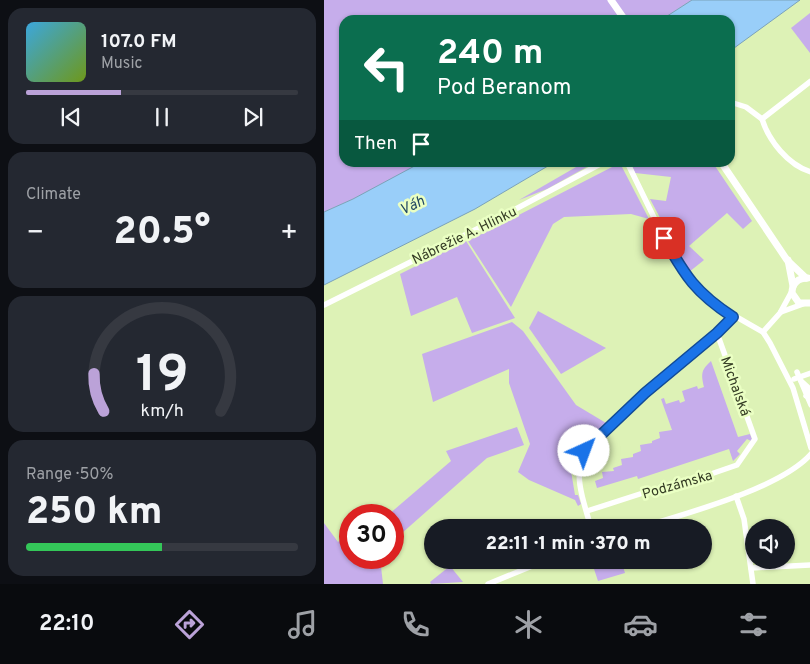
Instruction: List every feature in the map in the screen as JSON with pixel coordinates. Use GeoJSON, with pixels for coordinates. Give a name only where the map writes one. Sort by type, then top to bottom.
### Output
{"type":"FeatureCollection","features":[{"type":"Feature","properties":{"kind":"main road"},"geometry":{"type":"LineString","coordinates":[[611,0],[622,15]]}},
{"type":"Feature","properties":{"kind":"main road"},"geometry":{"type":"LineString","coordinates":[[724,167],[788,260],[808,278]]}},
{"type":"Feature","properties":{"kind":"main road"},"geometry":{"type":"LineString","coordinates":[[788,260],[794,298],[808,303]]}},
{"type":"Feature","properties":{"kind":"main road"},"geometry":{"type":"LineString","coordinates":[[793,288],[798,280],[808,278]]}},
{"type":"Feature","properties":{"kind":"street"},"geometry":{"type":"LineString","coordinates":[[762,119],[810,81]]}},
{"type":"Feature","properties":{"kind":"street"},"geometry":{"type":"LineString","coordinates":[[735,104],[746,107],[762,119],[766,132],[788,159],[810,172]]}},
{"type":"Feature","properties":{"kind":"street","name":"Nábrežie A. Hlinku"},"geometry":{"type":"LineString","coordinates":[[324,305],[505,215],[595,167]]}},
{"type":"Feature","properties":{"kind":"street"},"geometry":{"type":"LineString","coordinates":[[629,167],[664,238],[689,280],[708,300],[733,317],[762,332],[793,388],[810,448]]}},
{"type":"Feature","properties":{"kind":"street"},"geometry":{"type":"LineString","coordinates":[[762,332],[780,313],[793,288]]}},
{"type":"Feature","properties":{"kind":"street"},"geometry":{"type":"LineString","coordinates":[[780,313],[808,303]]}},
{"type":"Feature","properties":{"kind":"street"},"geometry":{"type":"LineString","coordinates":[[589,519],[579,480],[579,470],[584,451],[639,398],[717,333],[733,317]]}},
{"type":"Feature","properties":{"kind":"street","name":"Michalská"},"geometry":{"type":"LineString","coordinates":[[717,333],[755,439]]}},
{"type":"Feature","properties":{"kind":"street"},"geometry":{"type":"LineString","coordinates":[[810,372],[796,376],[810,390],[806,396],[810,405]]}},
{"type":"Feature","properties":{"kind":"street","name":"Podzámska"},"geometry":{"type":"LineString","coordinates":[[587,511],[737,465],[755,439]]}},
{"type":"Feature","properties":{"kind":"street","name":"Podzámska"},"geometry":{"type":"LineString","coordinates":[[666,519],[736,496],[791,469],[810,454]]}},
{"type":"Feature","properties":{"kind":"street"},"geometry":{"type":"LineString","coordinates":[[736,496],[745,526]]}},
{"type":"Feature","properties":{"kind":"street"},"geometry":{"type":"LineString","coordinates":[[795,566],[810,565]]}},
{"type":"Feature","properties":{"kind":"street"},"geometry":{"type":"LineString","coordinates":[[488,584],[525,569]]}},
{"type":"Feature","properties":{"kind":"street"},"geometry":{"type":"LineString","coordinates":[[751,569],[753,584]]}},
{"type":"Feature","properties":{"kind":"shaded area"},"geometry":{"type":"Polygon","coordinates":[[[324,0],[692,0],[669,15],[339,15],[339,167],[414,167],[324,212],[324,0]]]}},
{"type":"Feature","properties":{"kind":"shaded area"},"geometry":{"type":"Polygon","coordinates":[[[810,13],[810,53],[791,28],[810,13]]]}},
{"type":"Feature","properties":{"kind":"shaded area"},"geometry":{"type":"Polygon","coordinates":[[[576,167],[587,167],[547,189],[519,200],[576,167]]]}},
{"type":"Feature","properties":{"kind":"shaded area"},"geometry":{"type":"Polygon","coordinates":[[[612,167],[622,167],[649,219],[631,214],[564,217],[553,224],[511,307],[468,241],[612,167]]]}},
{"type":"Feature","properties":{"kind":"shaded area"},"geometry":{"type":"Polygon","coordinates":[[[633,167],[716,167],[752,221],[743,229],[727,213],[689,246],[704,260],[689,272],[650,199],[666,201],[671,177],[635,173],[633,167]]]}},
{"type":"Feature","properties":{"kind":"shaded area"},"geometry":{"type":"Polygon","coordinates":[[[466,241],[515,318],[472,333],[457,297],[411,316],[400,274],[466,241]]]}},
{"type":"Feature","properties":{"kind":"shaded area"},"geometry":{"type":"Polygon","coordinates":[[[538,311],[606,348],[561,374],[529,328],[538,311]]]}},
{"type":"Feature","properties":{"kind":"shaded area"},"geometry":{"type":"Polygon","coordinates":[[[512,322],[523,331],[576,405],[606,423],[594,433],[581,449],[574,470],[571,471],[575,495],[578,495],[581,504],[578,506],[575,500],[529,480],[518,472],[530,444],[509,383],[509,369],[433,402],[422,354],[512,322]]]}},
{"type":"Feature","properties":{"kind":"shaded area"},"geometry":{"type":"Polygon","coordinates":[[[711,361],[738,437],[750,434],[752,439],[751,441],[747,439],[737,451],[740,454],[733,461],[729,449],[638,479],[637,476],[597,488],[595,481],[603,478],[602,472],[614,471],[613,468],[622,465],[621,459],[633,457],[633,454],[641,451],[640,445],[652,443],[652,441],[660,438],[659,432],[672,430],[661,399],[664,398],[666,404],[679,400],[680,403],[685,401],[682,391],[697,386],[698,389],[704,387],[703,372],[711,361]]]}},
{"type":"Feature","properties":{"kind":"shaded area"},"geometry":{"type":"Polygon","coordinates":[[[517,427],[524,445],[487,458],[404,531],[404,504],[401,504],[451,461],[446,451],[517,427]]]}},
{"type":"Feature","properties":{"kind":"shaded area"},"geometry":{"type":"Polygon","coordinates":[[[324,523],[339,541],[339,569],[381,569],[383,584],[324,584],[324,523]]]}},
{"type":"Feature","properties":{"kind":"shaded area"},"geometry":{"type":"Polygon","coordinates":[[[446,569],[452,569],[463,582],[431,584],[430,582],[446,569]]]}},
{"type":"Feature","properties":{"kind":"shaded area"},"geometry":{"type":"Polygon","coordinates":[[[594,569],[624,569],[625,573],[598,581],[594,569]]]}},
{"type":"Feature","properties":{"kind":"water"},"geometry":{"type":"Polygon","coordinates":[[[692,0],[800,0],[735,47],[735,15],[669,15],[692,0]]]}},
{"type":"Feature","properties":{"kind":"water","name":"Váh"},"geometry":{"type":"Polygon","coordinates":[[[413,167],[546,167],[475,209],[324,285],[324,212],[353,199],[413,167]]]}},
{"type":"Feature","properties":{"kind":"route"},"geometry":{"type":"LineString","coordinates":[[584,451],[606,428],[657,382],[717,333],[733,317],[715,306],[689,280],[664,238]]}}]}
